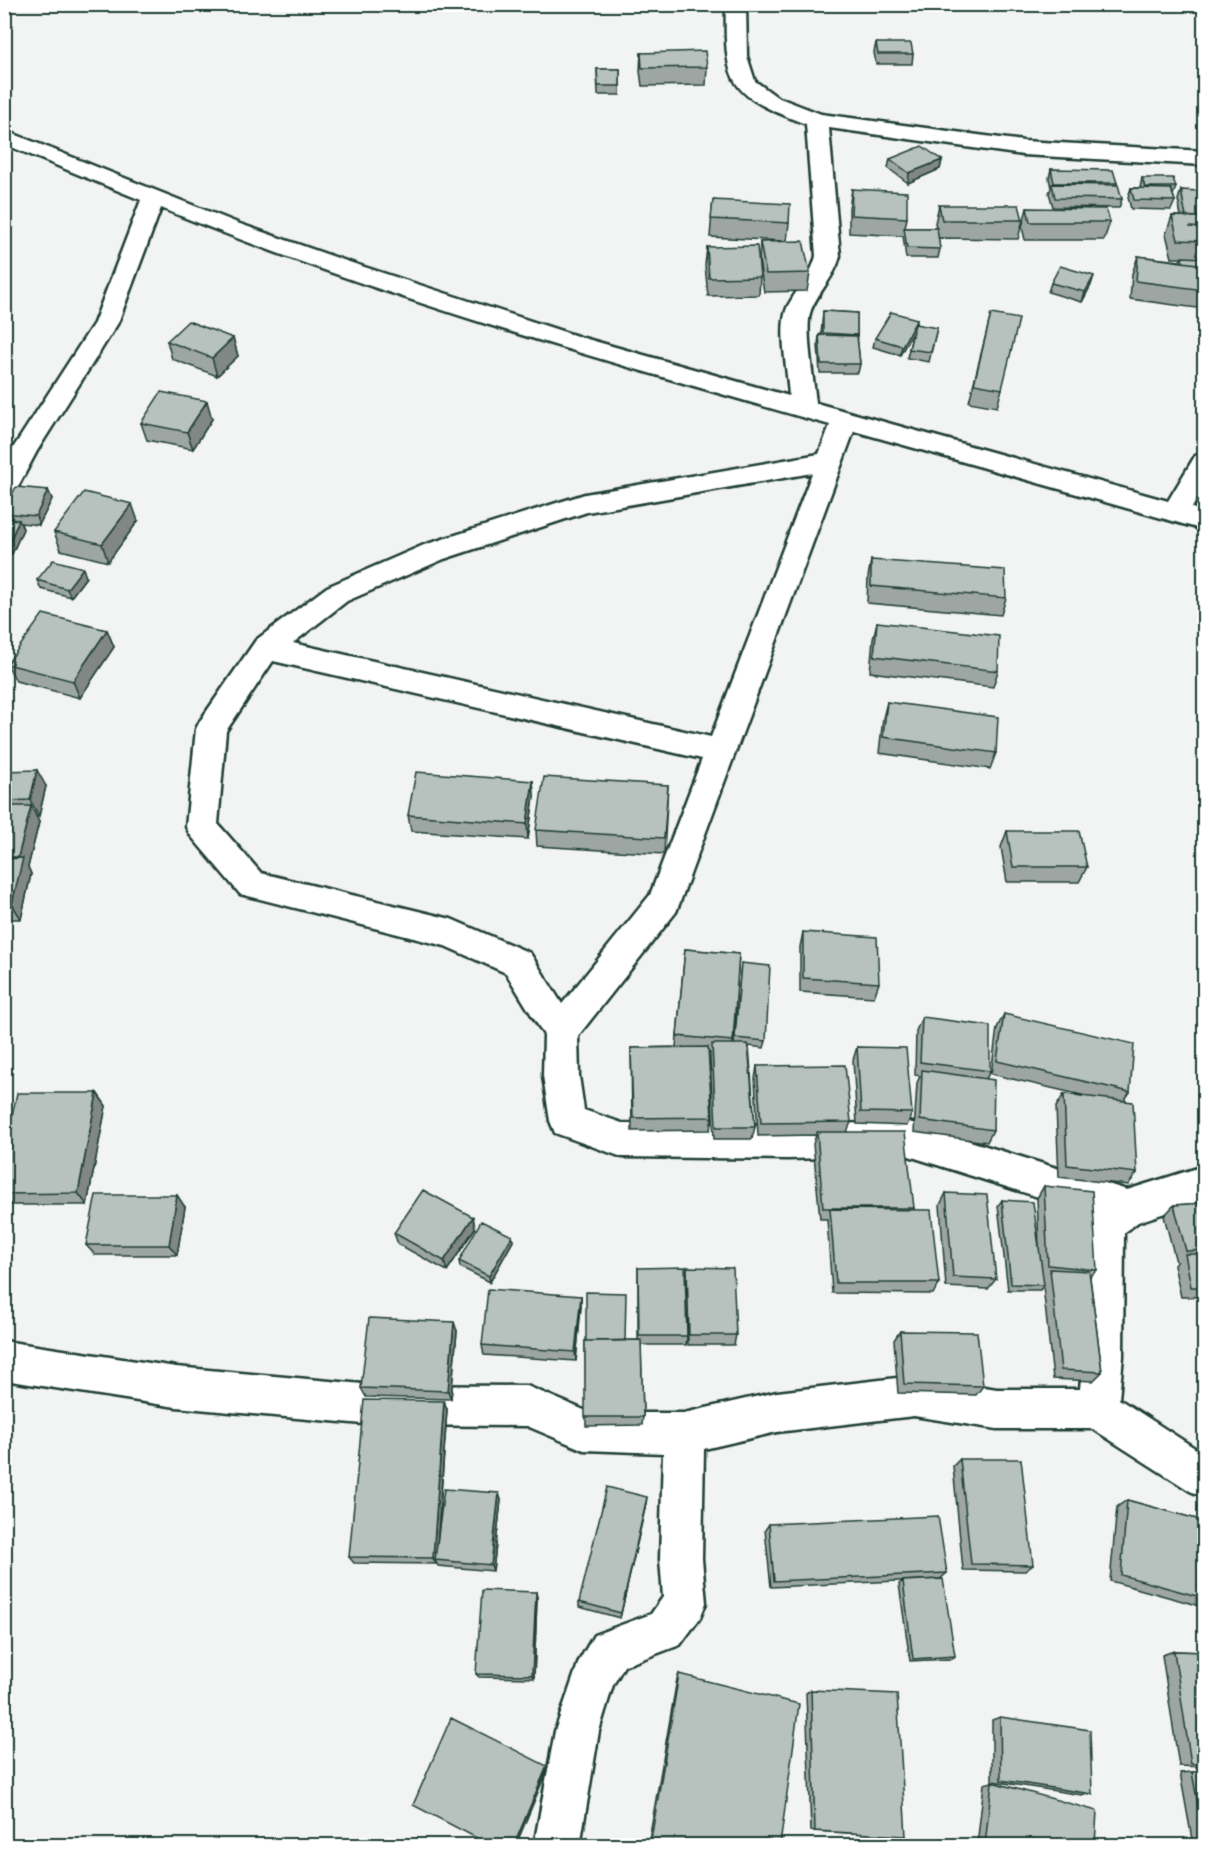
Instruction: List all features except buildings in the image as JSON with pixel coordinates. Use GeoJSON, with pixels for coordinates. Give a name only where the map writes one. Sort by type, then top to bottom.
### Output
{"type":"FeatureCollection","features":[{"type":"Feature","properties":{"kind":"street"},"geometry":{"type":"LineString","coordinates":[[735,4],[738,63],[746,84],[770,102],[817,120],[1023,148],[1204,158]]}},
{"type":"Feature","properties":{"kind":"street"},"geometry":{"type":"LineString","coordinates":[[803,407],[796,321],[798,308],[826,269],[828,256],[817,120]]}},
{"type":"Feature","properties":{"kind":"street"},"geometry":{"type":"LineString","coordinates":[[4,136],[232,229],[560,339],[1204,521]]}},
{"type":"Feature","properties":{"kind":"street"},"geometry":{"type":"LineString","coordinates":[[4,488],[25,449],[106,323],[154,197]]}},
{"type":"Feature","properties":{"kind":"street"},"geometry":{"type":"LineString","coordinates":[[561,1032],[663,902],[845,420]]}},
{"type":"Feature","properties":{"kind":"street"},"geometry":{"type":"LineString","coordinates":[[831,461],[585,503],[434,552],[337,594],[266,648],[211,729],[202,826],[251,884],[451,933],[518,963],[561,1032],[561,1076],[568,1121],[622,1140],[788,1142],[909,1139],[1127,1208]]}},
{"type":"Feature","properties":{"kind":"street"},"geometry":{"type":"LineString","coordinates":[[1175,513],[1204,462]]}},
{"type":"Feature","properties":{"kind":"street"},"geometry":{"type":"LineString","coordinates":[[266,648],[721,751]]}},
{"type":"Feature","properties":{"kind":"street"},"geometry":{"type":"LineString","coordinates":[[1098,1409],[1103,1356],[1106,1225],[1127,1208],[1204,1183]]}},
{"type":"Feature","properties":{"kind":"street"},"geometry":{"type":"LineString","coordinates":[[4,1360],[176,1387],[375,1404],[527,1406],[584,1430],[684,1433],[777,1412],[914,1396],[997,1409],[1098,1409],[1204,1477]]}},
{"type":"Feature","properties":{"kind":"street"},"geometry":{"type":"LineString","coordinates":[[557,1845],[577,1731],[594,1676],[609,1650],[665,1630],[684,1603],[681,1559],[684,1433]]}}]}
